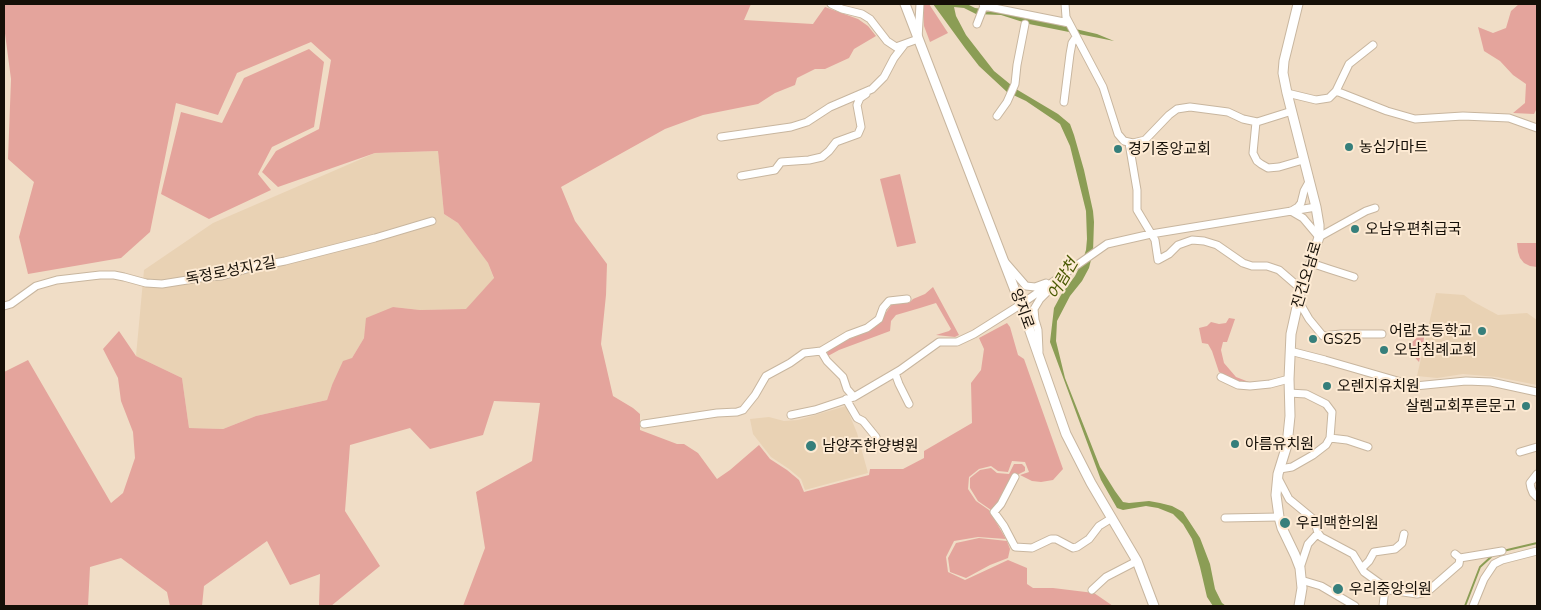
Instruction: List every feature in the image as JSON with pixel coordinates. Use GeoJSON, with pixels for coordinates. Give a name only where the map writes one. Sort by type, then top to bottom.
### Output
{"type":"FeatureCollection","features":[{"type":"Feature","properties":{"kind":"street"},"geometry":{"type":"LineString","coordinates":[[831,4],[862,14],[870,19],[888,42],[896,47],[904,46],[918,39],[920,4]]}},
{"type":"Feature","properties":{"kind":"street","name":"양지로"},"geometry":{"type":"LineString","coordinates":[[905,4],[1074,451],[1137,560],[1154,606]]}},
{"type":"Feature","properties":{"kind":"street"},"geometry":{"type":"LineString","coordinates":[[1065,4],[1066,17],[1103,87],[1118,134],[1124,141],[1133,144],[1145,140],[1169,115],[1178,109],[1190,106],[1228,112],[1243,119],[1256,122],[1292,111]]}},
{"type":"Feature","properties":{"kind":"street","name":"진건오남로"},"geometry":{"type":"LineString","coordinates":[[1298,4],[1284,61],[1283,73],[1316,207],[1319,237],[1301,289],[1291,334],[1290,416],[1287,445],[1279,474],[1276,495],[1279,517],[1300,568],[1302,588],[1299,606]]}},
{"type":"Feature","properties":{"kind":"street"},"geometry":{"type":"LineString","coordinates":[[979,20],[984,5],[1069,23]]}},
{"type":"Feature","properties":{"kind":"street"},"geometry":{"type":"LineString","coordinates":[[997,116],[1010,98],[1015,84],[1025,24]]}},
{"type":"Feature","properties":{"kind":"street"},"geometry":{"type":"LineString","coordinates":[[1064,102],[1072,43],[1076,36]]}},
{"type":"Feature","properties":{"kind":"street"},"geometry":{"type":"LineString","coordinates":[[1287,93],[1316,100],[1329,98],[1336,91],[1349,64],[1373,45]]}},
{"type":"Feature","properties":{"kind":"street"},"geometry":{"type":"LineString","coordinates":[[741,176],[775,170],[781,162],[822,157],[830,151],[836,142],[858,134],[861,127],[858,105],[860,98],[884,77],[894,58],[904,46]]}},
{"type":"Feature","properties":{"kind":"street"},"geometry":{"type":"LineString","coordinates":[[721,137],[807,122],[830,107],[872,89]]}},
{"type":"Feature","properties":{"kind":"street"},"geometry":{"type":"LineString","coordinates":[[1336,91],[1387,111],[1415,119],[1463,116],[1509,118],[1537,128]]}},
{"type":"Feature","properties":{"kind":"street"},"geometry":{"type":"LineString","coordinates":[[1256,122],[1254,153],[1257,161],[1268,168],[1303,160]]}},
{"type":"Feature","properties":{"kind":"street"},"geometry":{"type":"LineString","coordinates":[[1129,143],[1137,190],[1137,210],[1155,240],[1158,260],[1169,254],[1178,245],[1192,240],[1204,240],[1217,245],[1243,263],[1252,266],[1267,266],[1279,270],[1301,289]]}},
{"type":"Feature","properties":{"kind":"street"},"geometry":{"type":"LineString","coordinates":[[1291,211],[1301,203],[1309,182]]}},
{"type":"Feature","properties":{"kind":"street"},"geometry":{"type":"LineString","coordinates":[[791,415],[815,410],[850,398],[895,373],[939,342],[957,342],[966,338],[1020,305],[1107,244],[1151,234],[1316,207]]}},
{"type":"Feature","properties":{"kind":"street"},"geometry":{"type":"LineString","coordinates":[[1291,211],[1303,218],[1319,237],[1375,208]]}},
{"type":"Feature","properties":{"kind":"street","name":"독정로성지2길"},"geometry":{"type":"LineString","coordinates":[[4,306],[36,286],[57,280],[114,275],[146,283],[162,284],[222,276],[356,243],[432,221]]}},
{"type":"Feature","properties":{"kind":"street"},"geometry":{"type":"LineString","coordinates":[[1003,259],[1024,285],[1030,288],[1040,286],[1064,274]]}},
{"type":"Feature","properties":{"kind":"street"},"geometry":{"type":"LineString","coordinates":[[1311,262],[1329,270],[1354,277]]}},
{"type":"Feature","properties":{"kind":"street"},"geometry":{"type":"LineString","coordinates":[[1040,360],[1038,330],[1034,309],[1040,298],[1064,274]]}},
{"type":"Feature","properties":{"kind":"street"},"geometry":{"type":"LineString","coordinates":[[644,424],[717,412],[737,412],[743,410],[755,395],[766,376],[790,364],[804,353],[821,351],[848,335],[874,324],[889,301],[907,299]]}},
{"type":"Feature","properties":{"kind":"street"},"geometry":{"type":"LineString","coordinates":[[1298,300],[1309,319],[1323,336],[1382,334]]}},
{"type":"Feature","properties":{"kind":"street"},"geometry":{"type":"LineString","coordinates":[[821,351],[827,361],[843,377],[857,418],[863,421],[876,437]]}},
{"type":"Feature","properties":{"kind":"street"},"geometry":{"type":"LineString","coordinates":[[1290,352],[1326,360],[1415,386],[1466,380],[1491,382],[1537,392]]}},
{"type":"Feature","properties":{"kind":"street"},"geometry":{"type":"LineString","coordinates":[[895,373],[908,404]]}},
{"type":"Feature","properties":{"kind":"street"},"geometry":{"type":"LineString","coordinates":[[1221,378],[1238,385],[1250,386],[1270,384],[1289,379]]}},
{"type":"Feature","properties":{"kind":"street"},"geometry":{"type":"LineString","coordinates":[[1289,392],[1306,394],[1326,404],[1332,412],[1330,438],[1326,445],[1313,456],[1279,474],[1289,499],[1312,518],[1318,533],[1326,540],[1353,554],[1369,576],[1385,588],[1397,592],[1427,592],[1459,564],[1457,556],[1502,551]]}},
{"type":"Feature","properties":{"kind":"street"},"geometry":{"type":"LineString","coordinates":[[1330,438],[1347,440],[1368,447]]}},
{"type":"Feature","properties":{"kind":"street"},"geometry":{"type":"LineString","coordinates":[[1520,452],[1537,447]]}},
{"type":"Feature","properties":{"kind":"street"},"geometry":{"type":"LineString","coordinates":[[1537,474],[1530,483],[1533,493],[1537,497]]}},
{"type":"Feature","properties":{"kind":"street"},"geometry":{"type":"LineString","coordinates":[[1014,477],[1005,497],[994,512],[1015,547],[1032,548],[1051,539],[1056,539],[1073,548],[1078,547],[1089,539],[1098,526],[1112,518]]}},
{"type":"Feature","properties":{"kind":"street"},"geometry":{"type":"LineString","coordinates":[[1225,518],[1279,517]]}},
{"type":"Feature","properties":{"kind":"street"},"geometry":{"type":"LineString","coordinates":[[1300,568],[1308,544],[1318,533]]}},
{"type":"Feature","properties":{"kind":"street"},"geometry":{"type":"LineString","coordinates":[[1362,568],[1374,552],[1395,549],[1402,544],[1404,534]]}},
{"type":"Feature","properties":{"kind":"street"},"geometry":{"type":"LineString","coordinates":[[1473,606],[1484,579],[1494,564],[1502,560],[1537,551]]}},
{"type":"Feature","properties":{"kind":"street"},"geometry":{"type":"LineString","coordinates":[[1092,590],[1106,577],[1137,560]]}},
{"type":"Feature","properties":{"kind":"street"},"geometry":{"type":"LineString","coordinates":[[1301,580],[1321,586],[1355,606]]}},
{"type":"Feature","properties":{"kind":"street"},"geometry":{"type":"LineString","coordinates":[[1383,606],[1385,588]]}},
{"type":"Feature","properties":{"kind":"shaded area"},"geometry":{"type":"Polygon","coordinates":[[[4,4],[751,4],[744,20],[813,24],[825,7],[858,19],[868,26],[876,36],[854,49],[849,58],[825,69],[815,69],[797,78],[795,85],[775,93],[758,104],[703,115],[665,129],[561,187],[575,221],[607,264],[601,344],[613,396],[640,414],[640,430],[677,444],[684,444],[698,453],[717,479],[759,445],[770,459],[799,480],[804,492],[869,475],[870,469],[903,469],[924,458],[924,451],[972,423],[971,383],[981,370],[984,349],[979,338],[1007,323],[1010,327],[1018,355],[1024,359],[1063,469],[1053,480],[1032,481],[1020,475],[1029,472],[1025,462],[1012,461],[1008,472],[998,471],[991,466],[979,469],[969,477],[968,489],[976,501],[989,510],[1006,539],[978,537],[954,541],[946,557],[948,572],[965,580],[1008,560],[1027,568],[1027,584],[1033,588],[1053,588],[1094,593],[1113,606],[463,606],[485,548],[476,492],[532,461],[540,403],[494,401],[483,435],[430,449],[410,428],[350,445],[345,511],[380,566],[331,606],[319,606],[320,574],[290,585],[267,541],[204,586],[202,606],[170,606],[167,592],[121,558],[90,567],[88,606],[4,606],[4,372],[28,360],[111,503],[123,493],[135,458],[133,432],[121,401],[118,378],[103,349],[119,331],[136,356],[182,378],[189,428],[223,429],[256,416],[327,400],[343,361],[352,358],[364,338],[366,318],[393,307],[420,310],[466,309],[494,278],[488,263],[458,223],[444,214],[438,151],[375,153],[278,187],[262,172],[276,151],[319,129],[331,60],[311,42],[237,73],[218,115],[176,103],[150,232],[121,258],[28,274],[19,237],[34,182],[8,159],[11,79],[4,26],[4,4]]]}},
{"type":"Feature","properties":{"kind":"shaded area"},"geometry":{"type":"Polygon","coordinates":[[[923,4],[929,4],[948,33],[930,42],[924,26],[923,4]]]}},
{"type":"Feature","properties":{"kind":"shaded area"},"geometry":{"type":"Polygon","coordinates":[[[933,4],[967,4],[975,8],[998,11],[1097,34],[1114,41],[1029,24],[1001,15],[976,14],[964,8],[954,7],[956,16],[966,35],[994,71],[1016,89],[1058,114],[1070,124],[1074,135],[1093,211],[1093,252],[1089,268],[1082,281],[1070,296],[1057,321],[1056,341],[1065,378],[1100,467],[1123,502],[1149,501],[1172,506],[1183,512],[1200,538],[1210,564],[1215,589],[1222,603],[1226,606],[1213,606],[1207,597],[1192,539],[1183,524],[1173,514],[1146,506],[1123,510],[1117,508],[1101,480],[1050,342],[1054,308],[1082,262],[1087,239],[1086,211],[1070,146],[1060,124],[1026,101],[1007,92],[979,66],[933,4]]]}},
{"type":"Feature","properties":{"kind":"shaded area"},"geometry":{"type":"Polygon","coordinates":[[[1519,4],[1537,4],[1537,108],[1534,114],[1513,113],[1525,103],[1526,84],[1513,75],[1500,61],[1484,51],[1478,27],[1493,33],[1506,28],[1511,11],[1519,4]]]}},
{"type":"Feature","properties":{"kind":"shaded area"},"geometry":{"type":"Polygon","coordinates":[[[309,49],[324,62],[314,127],[272,147],[258,174],[271,190],[209,219],[161,194],[181,112],[222,123],[244,78],[309,49]]]}},
{"type":"Feature","properties":{"kind":"shaded area"},"geometry":{"type":"Polygon","coordinates":[[[438,151],[444,214],[458,223],[488,263],[494,279],[467,309],[420,310],[393,307],[364,338],[332,385],[327,400],[256,416],[223,429],[189,428],[182,378],[136,356],[144,270],[213,223],[375,153],[438,151]]]}},
{"type":"Feature","properties":{"kind":"shaded area"},"geometry":{"type":"Polygon","coordinates":[[[900,174],[916,243],[897,247],[880,179],[900,174]]]}},
{"type":"Feature","properties":{"kind":"shaded area"},"geometry":{"type":"Polygon","coordinates":[[[1517,243],[1537,243],[1537,267],[1524,263],[1520,258],[1517,243]]]}},
{"type":"Feature","properties":{"kind":"shaded area"},"geometry":{"type":"Polygon","coordinates":[[[933,287],[959,335],[955,337],[936,335],[951,329],[936,303],[896,315],[891,321],[890,331],[828,356],[828,350],[877,325],[892,304],[909,303],[933,287]]]}},
{"type":"Feature","properties":{"kind":"shaded area","name":"어람초등학교"},"geometry":{"type":"Polygon","coordinates":[[[1436,293],[1464,295],[1498,315],[1527,313],[1537,320],[1537,385],[1497,377],[1463,374],[1437,378],[1417,376],[1436,293]]]}},
{"type":"Feature","properties":{"kind":"shaded area"},"geometry":{"type":"Polygon","coordinates":[[[1229,318],[1235,319],[1227,342],[1223,342],[1221,350],[1224,363],[1236,377],[1249,382],[1236,382],[1219,372],[1208,344],[1202,343],[1199,328],[1207,326],[1211,322],[1226,323],[1229,318]]]}},
{"type":"Feature","properties":{"kind":"shaded area"},"geometry":{"type":"Polygon","coordinates":[[[1426,329],[1419,362],[1406,348],[1426,329]]]}},
{"type":"Feature","properties":{"kind":"shaded area","name":"남양주한양병원"},"geometry":{"type":"Polygon","coordinates":[[[846,406],[857,433],[868,473],[805,490],[801,479],[771,457],[753,434],[750,419],[769,417],[784,421],[798,420],[846,406]]]}},
{"type":"Feature","properties":{"kind":"shaded area"},"geometry":{"type":"Polygon","coordinates":[[[1014,464],[1022,464],[1025,467],[1025,471],[1013,474],[998,503],[991,510],[978,501],[970,488],[970,478],[980,470],[991,468],[997,473],[1009,474],[1014,464]]]}},
{"type":"Feature","properties":{"kind":"shaded area"},"geometry":{"type":"Polygon","coordinates":[[[979,538],[1007,541],[1010,549],[1008,558],[966,578],[950,572],[948,558],[956,543],[979,538]]]}},
{"type":"Feature","properties":{"kind":"waterway","name":"어람천"},"geometry":{"type":"LineString","coordinates":[[1503,551],[1537,543]]}},
{"type":"Feature","properties":{"kind":"waterway","name":"어람천"},"geometry":{"type":"LineString","coordinates":[[1465,606],[1480,567],[1492,556]]}},
{"type":"Feature","properties":{"kind":"place","name":"농심가마트"},"geometry":{"type":"Point","coordinates":[1349,147]}},
{"type":"Feature","properties":{"kind":"place","name":"경기중앙교회"},"geometry":{"type":"Point","coordinates":[1118,149]}},
{"type":"Feature","properties":{"kind":"place","name":"오남우편취급국"},"geometry":{"type":"Point","coordinates":[1355,229]}},
{"type":"Feature","properties":{"kind":"place","name":"어람초등학교"},"geometry":{"type":"Point","coordinates":[1482,331]}},
{"type":"Feature","properties":{"kind":"place","name":"GS25"},"geometry":{"type":"Point","coordinates":[1313,339]}},
{"type":"Feature","properties":{"kind":"place","name":"오남침례교회"},"geometry":{"type":"Point","coordinates":[1384,350]}},
{"type":"Feature","properties":{"kind":"place","name":"오렌지유치원"},"geometry":{"type":"Point","coordinates":[1327,386]}},
{"type":"Feature","properties":{"kind":"place","name":"살렘교회푸른문고"},"geometry":{"type":"Point","coordinates":[1526,406]}},
{"type":"Feature","properties":{"kind":"place","name":"아름유치원"},"geometry":{"type":"Point","coordinates":[1235,444]}},
{"type":"Feature","properties":{"kind":"place","name":"남양주한양병원"},"geometry":{"type":"Point","coordinates":[811,446]}},
{"type":"Feature","properties":{"kind":"place","name":"우리맥한의원"},"geometry":{"type":"Point","coordinates":[1285,523]}},
{"type":"Feature","properties":{"kind":"place","name":"우리중앙의원"},"geometry":{"type":"Point","coordinates":[1338,589]}}]}
